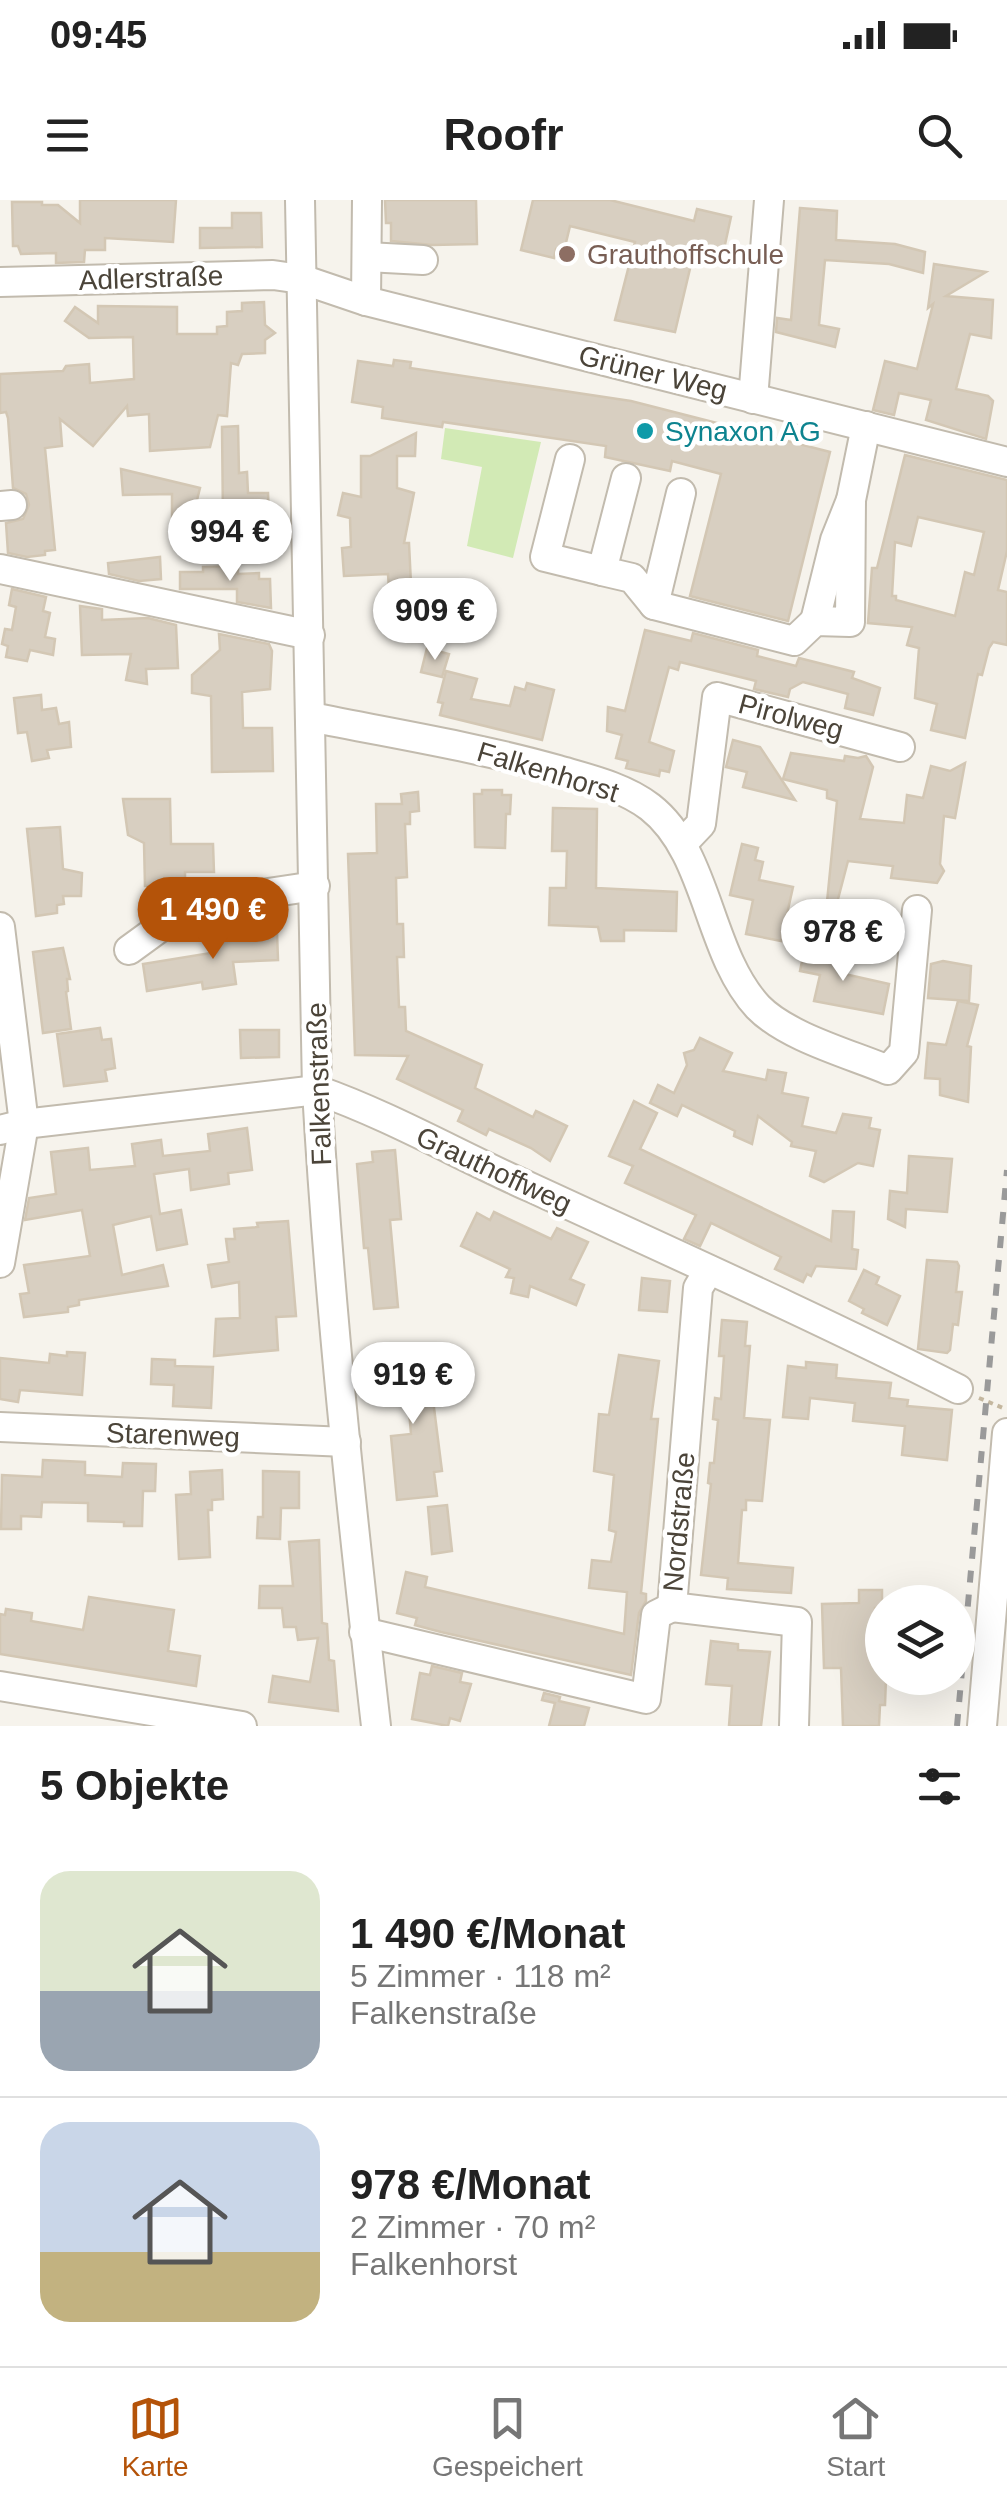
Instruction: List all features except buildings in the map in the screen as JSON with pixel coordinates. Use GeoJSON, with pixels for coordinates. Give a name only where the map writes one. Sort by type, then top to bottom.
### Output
{"type":"FeatureCollection","features":[{"type":"Feature","properties":{"kind":"street","name":"Falkenstraße"},"geometry":{"type":"LineString","coordinates":[[300,200],[317,1090],[346,1442],[376,1726]]}},
{"type":"Feature","properties":{"kind":"street"},"geometry":{"type":"LineString","coordinates":[[366,200],[366,301]]}},
{"type":"Feature","properties":{"kind":"street"},"geometry":{"type":"LineString","coordinates":[[754,399],[769,200]]}},
{"type":"Feature","properties":{"kind":"street"},"geometry":{"type":"LineString","coordinates":[[367,257],[424,260]]}},
{"type":"Feature","properties":{"kind":"street","name":"Adlerstraße"},"geometry":{"type":"LineString","coordinates":[[0,282],[273,274],[301,279]]}},
{"type":"Feature","properties":{"kind":"street","name":"Grüner Weg"},"geometry":{"type":"LineString","coordinates":[[301,279],[366,301],[1007,462]]}},
{"type":"Feature","properties":{"kind":"street"},"geometry":{"type":"LineString","coordinates":[[570,460],[545,556],[632,578],[654,605],[794,641],[815,621],[835,540],[852,500],[866,426]]}},
{"type":"Feature","properties":{"kind":"street"},"geometry":{"type":"LineString","coordinates":[[602,570],[626,478]]}},
{"type":"Feature","properties":{"kind":"street"},"geometry":{"type":"LineString","coordinates":[[654,605],[681,493]]}},
{"type":"Feature","properties":{"kind":"street"},"geometry":{"type":"LineString","coordinates":[[0,569],[310,635]]}},
{"type":"Feature","properties":{"kind":"street","name":"Pirolweg"},"geometry":{"type":"LineString","coordinates":[[682,844],[701,824],[718,697],[900,747]]}},
{"type":"Feature","properties":{"kind":"street","name":"Falkenhorst"},"geometry":{"type":"LineString","coordinates":[[312,717],[515,758],[607,784],[651,808],[682,844],[734,974],[760,1008],[789,1029],[888,1070],[904,1052],[917,910]]}},
{"type":"Feature","properties":{"kind":"street"},"geometry":{"type":"LineString","coordinates":[[129,950],[201,904],[314,886]]}},
{"type":"Feature","properties":{"kind":"street"},"geometry":{"type":"LineString","coordinates":[[0,927],[12,1127],[0,1264]]}},
{"type":"Feature","properties":{"kind":"street","name":"Grauthoffweg"},"geometry":{"type":"LineString","coordinates":[[12,1127],[317,1090],[360,1105],[470,1160],[787,1304],[958,1390]]}},
{"type":"Feature","properties":{"kind":"street","name":"Nordstraße"},"geometry":{"type":"LineString","coordinates":[[708,1270],[698,1288],[672,1607],[797,1622],[794,1726]]}},
{"type":"Feature","properties":{"kind":"street","name":"Starenweg"},"geometry":{"type":"LineString","coordinates":[[0,1428],[346,1442]]}},
{"type":"Feature","properties":{"kind":"street"},"geometry":{"type":"LineString","coordinates":[[982,1726],[1007,1432]]}},
{"type":"Feature","properties":{"kind":"street"},"geometry":{"type":"LineString","coordinates":[[364,1632],[646,1699],[656,1614],[672,1607]]}},
{"type":"Feature","properties":{"kind":"street"},"geometry":{"type":"LineString","coordinates":[[0,1686],[242,1726]]}},
{"type":"Feature","properties":{"kind":"path"},"geometry":{"type":"LineString","coordinates":[[958,1390],[1007,1410]]}},
{"type":"Feature","properties":{"kind":"green space"},"geometry":{"type":"Polygon","coordinates":[[[445,428],[541,442],[513,558],[467,546],[482,467],[441,459],[445,428]]]}},
{"type":"Feature","properties":{"kind":"railway"},"geometry":{"type":"LineString","coordinates":[[957,1726],[1007,1170]]}},
{"type":"Feature","properties":{"kind":"place","name":"Grauthoffschule"},"geometry":{"type":"Point","coordinates":[567,254]}},
{"type":"Feature","properties":{"kind":"place","name":"Synaxon AG"},"geometry":{"type":"Point","coordinates":[645,431]}}]}
